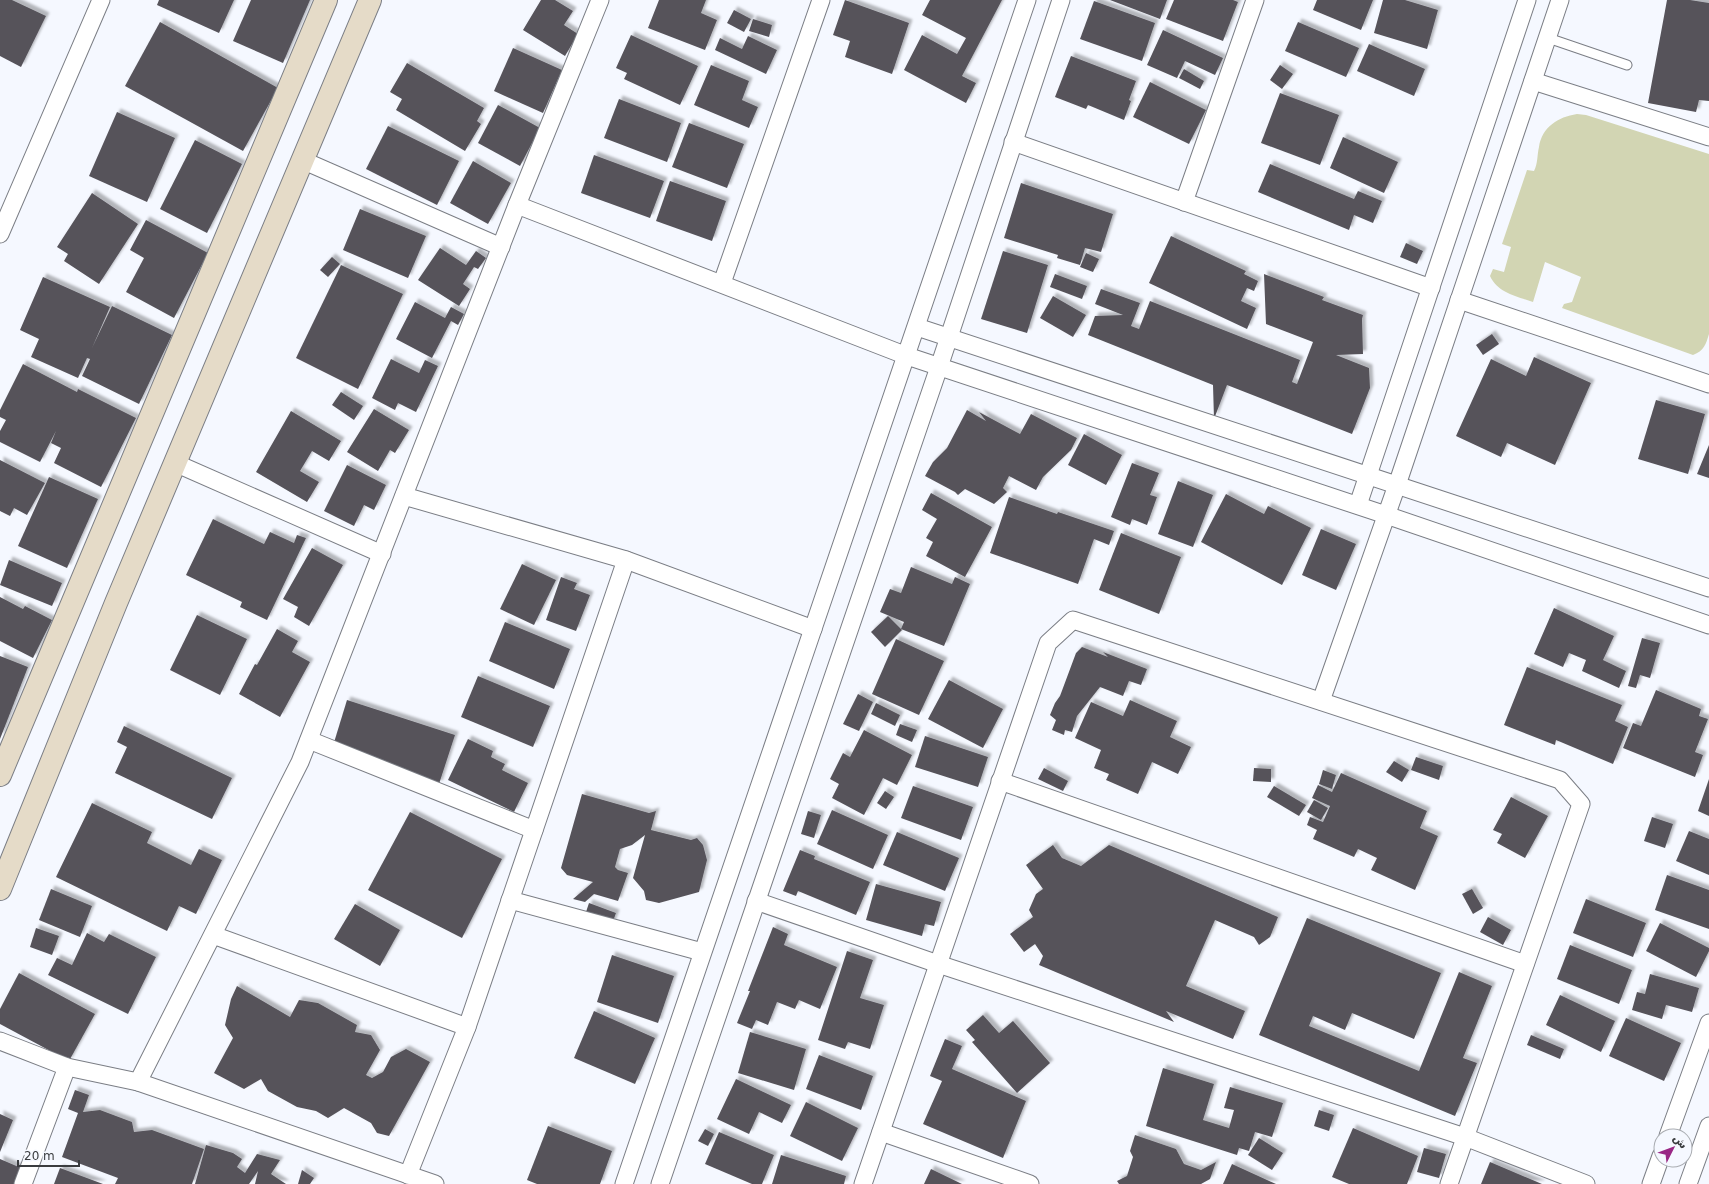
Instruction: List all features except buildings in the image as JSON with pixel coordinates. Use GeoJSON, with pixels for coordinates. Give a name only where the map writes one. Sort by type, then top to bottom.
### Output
{"type":"FeatureCollection","features":[{"type":"Feature","properties":{"kind":"street"},"geometry":{"type":"LineString","coordinates":[[0,234],[101,0]]}},
{"type":"Feature","properties":{"kind":"street"},"geometry":{"type":"LineString","coordinates":[[0,775],[326,0]]}},
{"type":"Feature","properties":{"kind":"street"},"geometry":{"type":"LineString","coordinates":[[0,889],[110,618],[370,0]]}},
{"type":"Feature","properties":{"kind":"street"},"geometry":{"type":"LineString","coordinates":[[138,1082],[300,762],[501,247],[600,0]]}},
{"type":"Feature","properties":{"kind":"street"},"geometry":{"type":"LineString","coordinates":[[722,283],[821,0]]}},
{"type":"Feature","properties":{"kind":"street"},"geometry":{"type":"LineString","coordinates":[[624,1184],[702,952],[917,327],[1027,0]]}},
{"type":"Feature","properties":{"kind":"street"},"geometry":{"type":"LineString","coordinates":[[660,1184],[939,367],[1061,0]]}},
{"type":"Feature","properties":{"kind":"street"},"geometry":{"type":"LineString","coordinates":[[1184,202],[1255,0]]}},
{"type":"Feature","properties":{"kind":"street"},"geometry":{"type":"LineString","coordinates":[[1358,505],[1527,0]]}},
{"type":"Feature","properties":{"kind":"street"},"geometry":{"type":"LineString","coordinates":[[1321,701],[1397,485],[1560,0]]}},
{"type":"Feature","properties":{"kind":"street"},"geometry":{"type":"LineString","coordinates":[[1533,81],[1709,137]]}},
{"type":"Feature","properties":{"kind":"street"},"geometry":{"type":"LineString","coordinates":[[1013,142],[1431,288]]}},
{"type":"Feature","properties":{"kind":"street"},"geometry":{"type":"LineString","coordinates":[[302,160],[501,247]]}},
{"type":"Feature","properties":{"kind":"street"},"geometry":{"type":"LineString","coordinates":[[518,205],[907,356],[1358,505],[1709,625]]}},
{"type":"Feature","properties":{"kind":"street"},"geometry":{"type":"LineString","coordinates":[[1459,300],[1709,384]]}},
{"type":"Feature","properties":{"kind":"street"},"geometry":{"type":"LineString","coordinates":[[917,327],[1709,588]]}},
{"type":"Feature","properties":{"kind":"street"},"geometry":{"type":"LineString","coordinates":[[175,463],[382,554]]}},
{"type":"Feature","properties":{"kind":"street"},"geometry":{"type":"LineString","coordinates":[[404,496],[626,560],[813,629]]}},
{"type":"Feature","properties":{"kind":"street"},"geometry":{"type":"LineString","coordinates":[[408,1175],[466,1027],[626,560]]}},
{"type":"Feature","properties":{"kind":"street"},"geometry":{"type":"LineString","coordinates":[[863,1184],[1048,643],[1073,620],[1560,780],[1581,804],[1449,1184]]}},
{"type":"Feature","properties":{"kind":"street"},"geometry":{"type":"LineString","coordinates":[[308,740],[534,830]]}},
{"type":"Feature","properties":{"kind":"street"},"geometry":{"type":"LineString","coordinates":[[1000,781],[1525,964]]}},
{"type":"Feature","properties":{"kind":"street"},"geometry":{"type":"LineString","coordinates":[[510,900],[702,952]]}},
{"type":"Feature","properties":{"kind":"street"},"geometry":{"type":"LineString","coordinates":[[756,901],[938,964],[1465,1137],[1586,1184]]}},
{"type":"Feature","properties":{"kind":"street"},"geometry":{"type":"LineString","coordinates":[[213,935],[466,1027]]}},
{"type":"Feature","properties":{"kind":"street"},"geometry":{"type":"LineString","coordinates":[[1671,1128],[1709,1023]]}},
{"type":"Feature","properties":{"kind":"street"},"geometry":{"type":"LineString","coordinates":[[0,1041],[67,1067],[138,1082],[435,1184]]}},
{"type":"Feature","properties":{"kind":"street"},"geometry":{"type":"LineString","coordinates":[[23,1184],[67,1067]]}},
{"type":"Feature","properties":{"kind":"street"},"geometry":{"type":"LineString","coordinates":[[1688,1184],[1709,1126]]}},
{"type":"Feature","properties":{"kind":"street"},"geometry":{"type":"LineString","coordinates":[[881,1132],[1030,1184]]}},
{"type":"Feature","properties":{"kind":"street"},"geometry":{"type":"LineString","coordinates":[[1651,1184],[1657,1168]]}},
{"type":"Feature","properties":{"kind":"lane"},"geometry":{"type":"LineString","coordinates":[[1548,38],[1627,65]]}},
{"type":"Feature","properties":{"kind":"green space"},"geometry":{"type":"Polygon","coordinates":[[[1577,114],[1586,115],[1709,154],[1709,334],[1704,347],[1693,355],[1562,308],[1564,304],[1572,302],[1581,277],[1545,262],[1533,302],[1514,296],[1503,290],[1493,282],[1490,276],[1493,269],[1504,272],[1511,247],[1502,244],[1527,170],[1534,171],[1539,147],[1544,134],[1547,129],[1557,120],[1577,114]]]}}]}
